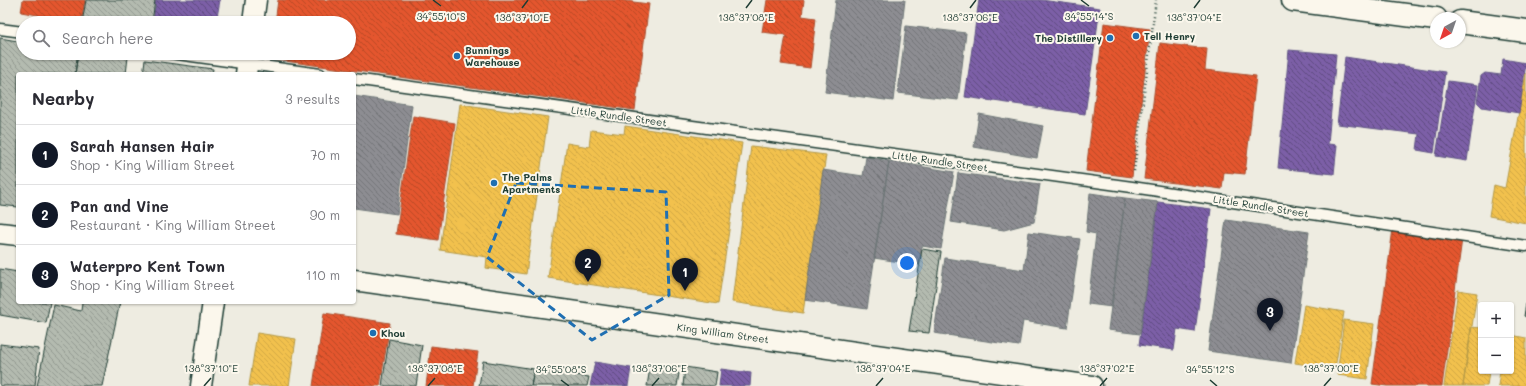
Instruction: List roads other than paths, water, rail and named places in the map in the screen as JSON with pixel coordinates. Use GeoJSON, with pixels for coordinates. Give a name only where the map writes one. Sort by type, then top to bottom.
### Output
{"type":"FeatureCollection","features":[{"type":"Feature","properties":{"kind":"street"},"geometry":{"type":"LineString","coordinates":[[254,16],[256,0]]}},
{"type":"Feature","properties":{"kind":"street"},"geometry":{"type":"LineString","coordinates":[[1293,0],[1430,18]]}},
{"type":"Feature","properties":{"kind":"street"},"geometry":{"type":"LineString","coordinates":[[1466,23],[1526,31]]}},
{"type":"Feature","properties":{"kind":"street"},"geometry":{"type":"LineString","coordinates":[[0,232],[16,235]]}},
{"type":"Feature","properties":{"kind":"street","name":"King William Street"},"geometry":{"type":"LineString","coordinates":[[356,280],[1092,386]]}},
{"type":"Feature","properties":{"kind":"street"},"geometry":{"type":"LineString","coordinates":[[201,386],[213,304]]}},
{"type":"Feature","properties":{"kind":"lane"},"geometry":{"type":"LineString","coordinates":[[0,29],[16,31]]}},
{"type":"Feature","properties":{"kind":"lane"},"geometry":{"type":"LineString","coordinates":[[220,60],[306,72]]}},
{"type":"Feature","properties":{"kind":"lane","name":"Little Rundle Street"},"geometry":{"type":"LineString","coordinates":[[356,79],[1132,187],[1526,246]]}},
{"type":"Feature","properties":{"kind":"place","name":"Tell Henry"},"geometry":{"type":"Point","coordinates":[1136,36]}},
{"type":"Feature","properties":{"kind":"place","name":"The Distillery"},"geometry":{"type":"Point","coordinates":[1110,38]}},
{"type":"Feature","properties":{"kind":"place","name":"Bunnings Warehouse"},"geometry":{"type":"Point","coordinates":[457,56]}},
{"type":"Feature","properties":{"kind":"place","name":"The Palms Apartments"},"geometry":{"type":"Point","coordinates":[494,183]}},
{"type":"Feature","properties":{"kind":"place","name":"Pan and Vine"},"geometry":{"type":"Point","coordinates":[588,282]}},
{"type":"Feature","properties":{"kind":"place","name":"Sarah Hansen Hair"},"geometry":{"type":"Point","coordinates":[685,291]}},
{"type":"Feature","properties":{"kind":"place","name":"Waterpro Kent Town"},"geometry":{"type":"Point","coordinates":[1270,331]}},
{"type":"Feature","properties":{"kind":"place","name":"Khou"},"geometry":{"type":"Point","coordinates":[373,333]}}]}
